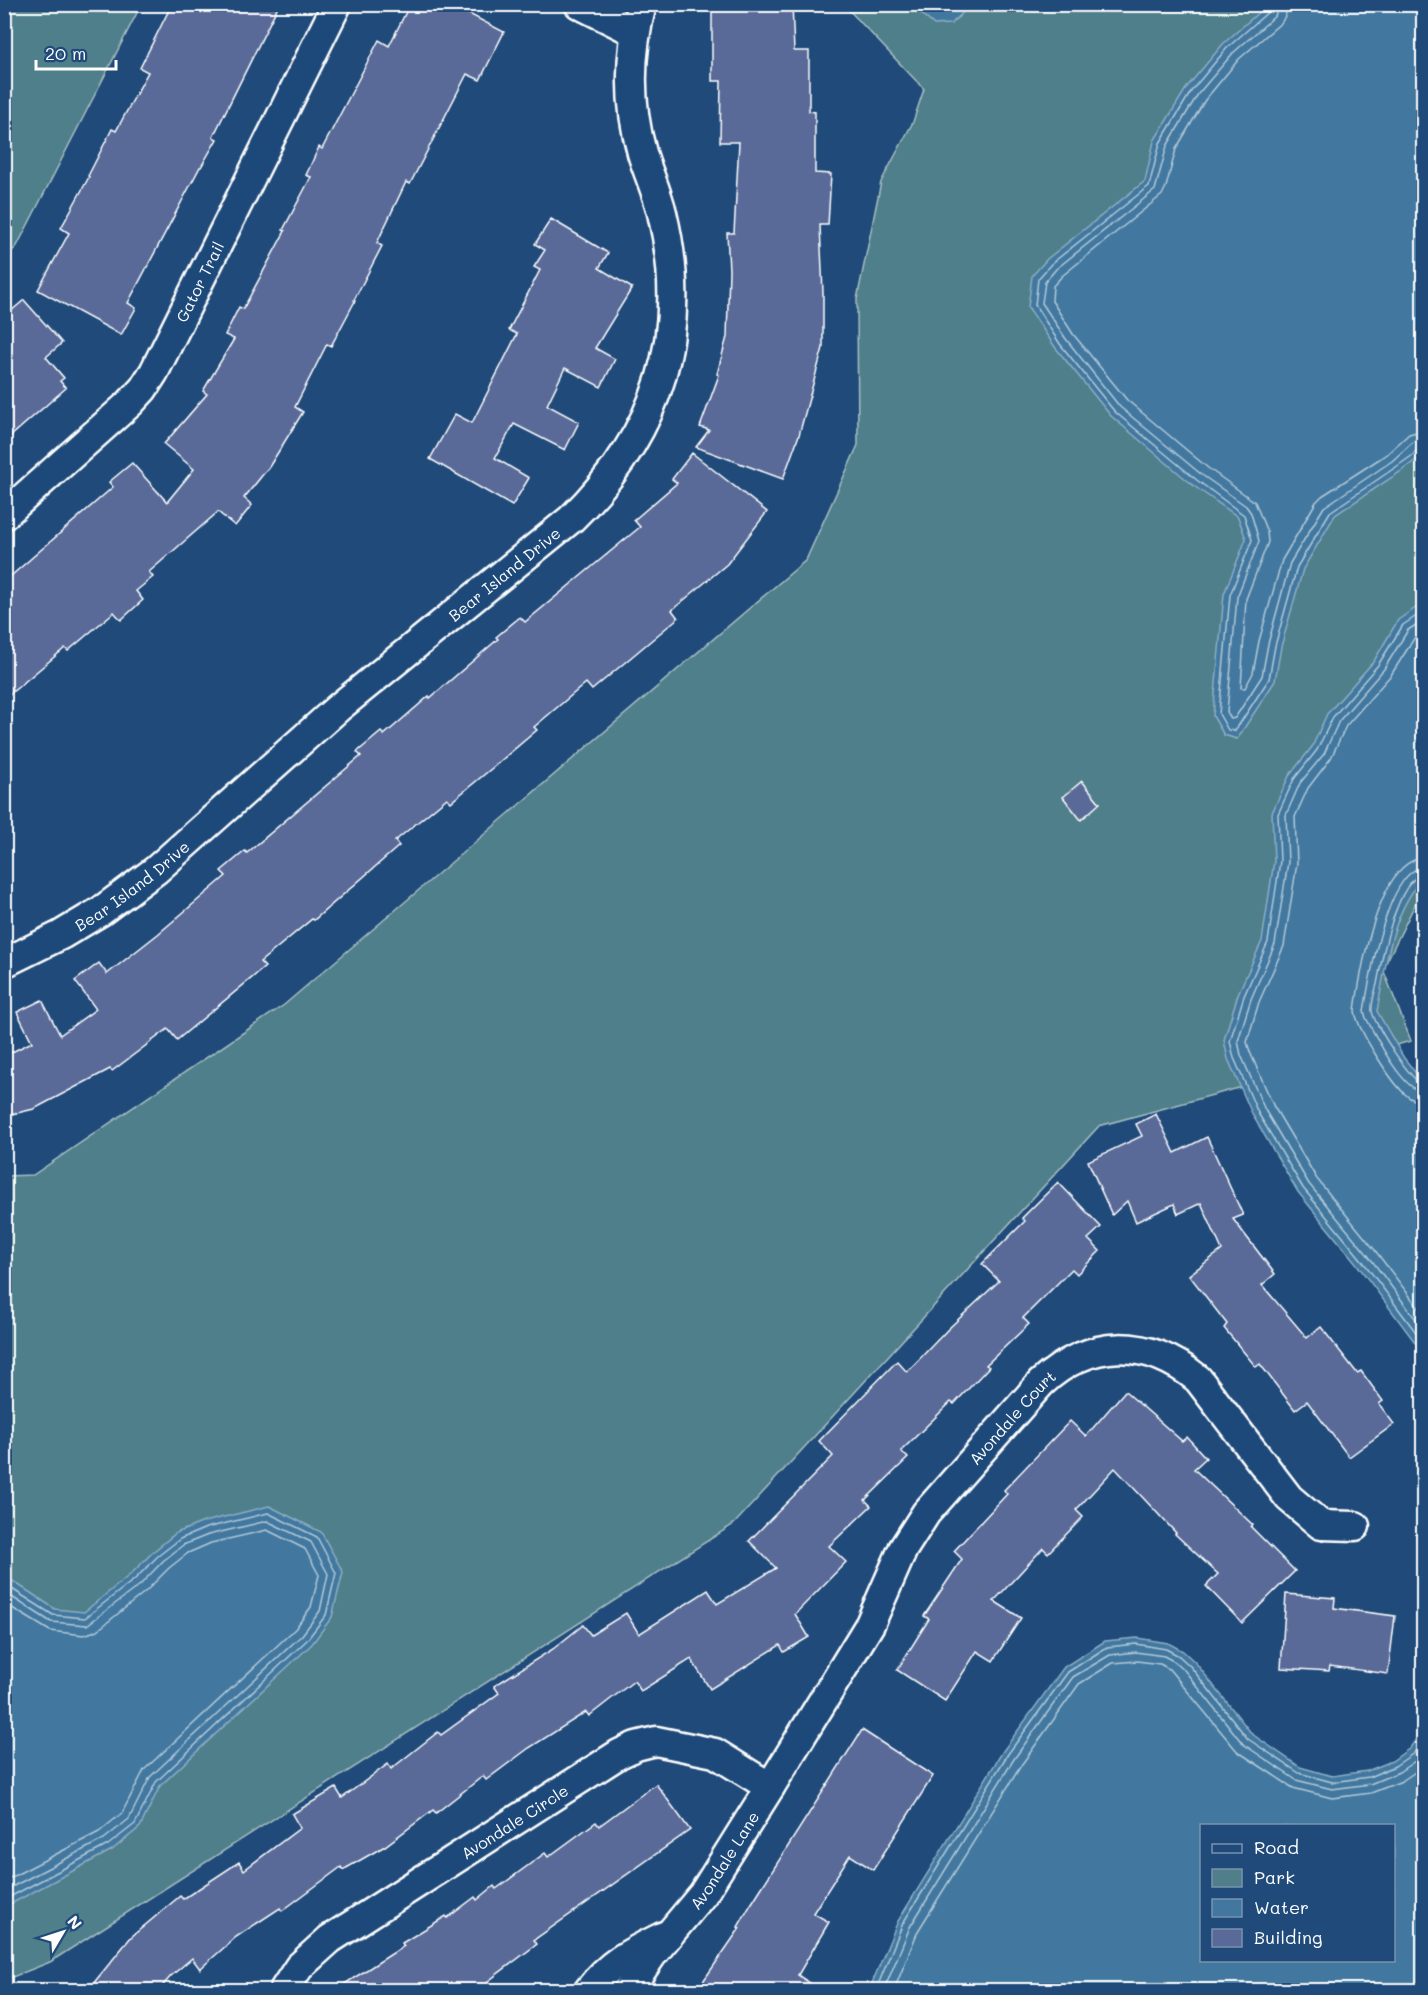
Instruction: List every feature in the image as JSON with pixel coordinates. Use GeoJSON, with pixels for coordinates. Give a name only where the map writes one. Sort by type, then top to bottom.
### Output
{"type":"FeatureCollection","features":[{"type":"Feature","properties":{"kind":"street","name":"Gator Trail"},"geometry":{"type":"LineString","coordinates":[[4,515],[143,389],[154,372],[337,4]]}},
{"type":"Feature","properties":{"kind":"street"},"geometry":{"type":"LineString","coordinates":[[579,4],[635,32]]}},
{"type":"Feature","properties":{"kind":"street","name":"Bear Island Drive"},"geometry":{"type":"LineString","coordinates":[[4,963],[61,935],[101,911],[156,870],[338,708],[571,519],[598,493],[624,458],[653,401],[670,339],[674,296],[671,253],[662,211],[642,152],[634,112],[631,72],[635,32],[642,4]]}},
{"type":"Feature","properties":{"kind":"street","name":"Avondale Court"},"geometry":{"type":"LineString","coordinates":[[770,1787],[870,1624],[903,1549],[926,1512],[1041,1383],[1072,1360],[1099,1351],[1128,1348],[1166,1357],[1198,1379],[1288,1498],[1321,1525],[1354,1526]]}},
{"type":"Feature","properties":{"kind":"street","name":"Avondale Circle"},"geometry":{"type":"LineString","coordinates":[[284,1990],[299,1967],[330,1939],[619,1754],[636,1746],[656,1741],[716,1753],[770,1787]]}},
{"type":"Feature","properties":{"kind":"street","name":"Avondale Lane"},"geometry":{"type":"LineString","coordinates":[[628,1990],[652,1955],[704,1894],[770,1787]]}},
{"type":"Feature","properties":{"kind":"street","name":"Avondale Lane"},"geometry":{"type":"LineString","coordinates":[[589,1990],[606,1969],[623,1957],[674,1931]]}},
{"type":"Feature","properties":{"kind":"green space"},"geometry":{"type":"Polygon","coordinates":[[[5,4],[141,5],[17,246],[5,258],[5,4]]]}},
{"type":"Feature","properties":{"kind":"green space"},"geometry":{"type":"Polygon","coordinates":[[[844,5],[1423,5],[1424,886],[1383,969],[1411,1041],[1099,1126],[734,1524],[50,1962],[5,1980],[5,1176],[33,1175],[284,1005],[806,560],[858,445],[857,299],[881,182],[913,122],[924,89],[844,5]]]}},
{"type":"Feature","properties":{"kind":"water"},"geometry":{"type":"Polygon","coordinates":[[[1268,4],[1423,5],[1424,449],[1417,459],[1400,472],[1335,515],[1303,569],[1281,647],[1275,681],[1237,739],[1224,735],[1213,716],[1224,594],[1246,539],[1238,517],[1194,486],[1111,416],[1055,347],[1028,307],[1032,276],[1047,259],[1145,181],[1154,141],[1187,87],[1223,44],[1268,4]]]}},
{"type":"Feature","properties":{"kind":"water"},"geometry":{"type":"Polygon","coordinates":[[[911,5],[971,5],[951,24],[934,25],[911,5]]]}},
{"type":"Feature","properties":{"kind":"water"},"geometry":{"type":"Polygon","coordinates":[[[1423,603],[1423,878],[1404,907],[1391,941],[1377,1011],[1404,1058],[1423,1082],[1423,1353],[1356,1263],[1298,1192],[1253,1116],[1228,1059],[1224,1040],[1238,994],[1262,941],[1274,861],[1272,813],[1289,776],[1312,747],[1327,714],[1374,661],[1398,620],[1423,603]]]}},
{"type":"Feature","properties":{"kind":"water"},"geometry":{"type":"Polygon","coordinates":[[[269,1506],[321,1532],[343,1572],[332,1617],[312,1644],[160,1786],[140,1827],[112,1850],[5,1907],[5,1576],[55,1609],[84,1612],[176,1533],[204,1522],[269,1506]]]}},
{"type":"Feature","properties":{"kind":"water"},"geometry":{"type":"Polygon","coordinates":[[[1137,1638],[1168,1643],[1183,1651],[1195,1662],[1252,1734],[1300,1767],[1332,1776],[1367,1771],[1392,1761],[1410,1748],[1423,1729],[1423,1990],[867,1990],[870,1988],[898,1921],[1003,1751],[1064,1667],[1105,1641],[1137,1638]]]}},
{"type":"Feature","properties":{"kind":"building"},"geometry":{"type":"Polygon","coordinates":[[[172,4],[279,4],[213,137],[217,139],[128,303],[136,308],[121,335],[38,290],[69,233],[61,228],[112,129],[116,131],[148,72],[140,68],[172,4]]]}},
{"type":"Feature","properties":{"kind":"building"},"geometry":{"type":"Polygon","coordinates":[[[410,4],[450,4],[504,32],[480,80],[467,74],[410,184],[406,182],[377,243],[382,246],[355,301],[331,346],[327,344],[295,407],[303,412],[269,467],[244,498],[252,505],[235,526],[218,512],[149,572],[153,577],[136,591],[143,600],[121,620],[114,612],[68,651],[65,648],[4,699],[4,582],[113,487],[109,482],[132,463],[167,502],[194,469],[164,444],[207,394],[203,391],[234,339],[225,335],[239,307],[243,309],[285,231],[283,230],[311,177],[306,175],[319,147],[322,149],[379,40],[389,46],[410,4]]]}},
{"type":"Feature","properties":{"kind":"building"},"geometry":{"type":"Polygon","coordinates":[[[712,4],[792,4],[794,51],[809,51],[809,111],[815,112],[815,173],[831,174],[828,225],[820,225],[823,348],[799,435],[783,479],[696,447],[709,430],[700,427],[719,375],[717,374],[727,337],[729,270],[727,233],[734,233],[739,142],[720,142],[721,81],[712,81],[712,4]]]}},
{"type":"Feature","properties":{"kind":"building"},"geometry":{"type":"Polygon","coordinates":[[[551,219],[608,253],[599,268],[632,288],[595,348],[615,359],[601,387],[565,368],[547,405],[579,422],[565,450],[514,424],[495,458],[529,478],[512,506],[430,459],[455,414],[472,423],[517,334],[509,330],[540,270],[534,267],[545,250],[535,244],[551,219]]]}},
{"type":"Feature","properties":{"kind":"building"},"geometry":{"type":"Polygon","coordinates":[[[24,300],[62,343],[46,357],[64,378],[60,381],[66,388],[4,442],[4,317],[24,300]]]}},
{"type":"Feature","properties":{"kind":"building"},"geometry":{"type":"Polygon","coordinates":[[[692,453],[767,512],[727,564],[672,610],[678,618],[592,690],[586,683],[534,727],[537,730],[497,764],[451,802],[447,798],[395,841],[399,846],[314,920],[312,919],[260,962],[265,967],[177,1040],[168,1029],[112,1071],[110,1069],[34,1109],[4,1116],[4,1056],[32,1042],[17,1012],[42,1000],[60,1035],[96,1009],[75,981],[99,963],[107,974],[158,934],[226,876],[221,871],[245,851],[247,853],[361,756],[357,752],[381,732],[384,735],[429,696],[430,698],[520,617],[525,622],[640,527],[634,520],[677,483],[672,479],[692,453]]]}},
{"type":"Feature","properties":{"kind":"building"},"geometry":{"type":"Polygon","coordinates":[[[1082,781],[1100,803],[1081,820],[1063,797],[1082,781]]]}},
{"type":"Feature","properties":{"kind":"building"},"geometry":{"type":"Polygon","coordinates":[[[1156,1114],[1175,1153],[1207,1137],[1243,1215],[1233,1219],[1275,1274],[1262,1285],[1307,1338],[1321,1327],[1357,1373],[1361,1371],[1383,1401],[1379,1404],[1394,1424],[1349,1457],[1307,1401],[1295,1410],[1260,1364],[1256,1367],[1224,1328],[1227,1324],[1189,1275],[1222,1250],[1201,1203],[1178,1214],[1174,1204],[1136,1222],[1127,1201],[1112,1215],[1088,1161],[1142,1136],[1136,1124],[1156,1114]]]}},
{"type":"Feature","properties":{"kind":"building"},"geometry":{"type":"Polygon","coordinates":[[[1058,1182],[1101,1227],[1088,1239],[1100,1251],[1077,1274],[1072,1269],[1023,1318],[1029,1324],[986,1365],[989,1367],[954,1404],[951,1402],[901,1451],[908,1458],[865,1500],[871,1506],[829,1546],[846,1562],[795,1614],[809,1637],[784,1652],[780,1645],[710,1689],[691,1659],[641,1691],[634,1681],[589,1716],[586,1712],[529,1748],[486,1780],[483,1776],[436,1813],[433,1810],[385,1846],[343,1870],[341,1867],[282,1911],[280,1908],[236,1937],[200,1969],[192,1958],[159,1990],[88,1990],[131,1937],[180,1896],[183,1899],[239,1862],[244,1870],[300,1828],[292,1814],[336,1788],[342,1798],[388,1764],[391,1769],[438,1732],[441,1735],[499,1693],[494,1686],[553,1649],[583,1625],[591,1635],[626,1613],[639,1634],[708,1590],[717,1604],[776,1568],[749,1541],[833,1456],[819,1441],[897,1361],[907,1372],[999,1281],[982,1264],[1025,1221],[1022,1218],[1058,1182]]]}},
{"type":"Feature","properties":{"kind":"building"},"geometry":{"type":"Polygon","coordinates":[[[1125,1391],[1182,1441],[1187,1437],[1206,1458],[1194,1469],[1253,1525],[1251,1527],[1295,1571],[1242,1623],[1206,1586],[1218,1574],[1175,1534],[1115,1468],[1076,1510],[1083,1517],[1048,1553],[1043,1548],[994,1601],[1021,1618],[993,1661],[977,1651],[945,1701],[897,1670],[929,1619],[924,1616],[962,1559],[954,1551],[1007,1494],[1004,1490],[1070,1421],[1086,1436],[1125,1391]]]}},
{"type":"Feature","properties":{"kind":"building"},"geometry":{"type":"Polygon","coordinates":[[[1286,1594],[1335,1598],[1334,1608],[1395,1616],[1388,1674],[1330,1666],[1329,1671],[1281,1668],[1286,1594]]]}},
{"type":"Feature","properties":{"kind":"building"},"geometry":{"type":"Polygon","coordinates":[[[862,1730],[933,1776],[873,1870],[850,1855],[813,1913],[829,1922],[798,1975],[820,1990],[697,1990],[740,1928],[738,1927],[750,1906],[862,1730]]]}},
{"type":"Feature","properties":{"kind":"building"},"geometry":{"type":"Polygon","coordinates":[[[656,1784],[690,1830],[534,1940],[537,1944],[487,1982],[492,1990],[335,1990],[404,1946],[402,1943],[446,1916],[447,1918],[475,1897],[477,1900],[494,1886],[496,1889],[545,1853],[548,1857],[596,1822],[599,1826],[656,1784]]]}}]}
